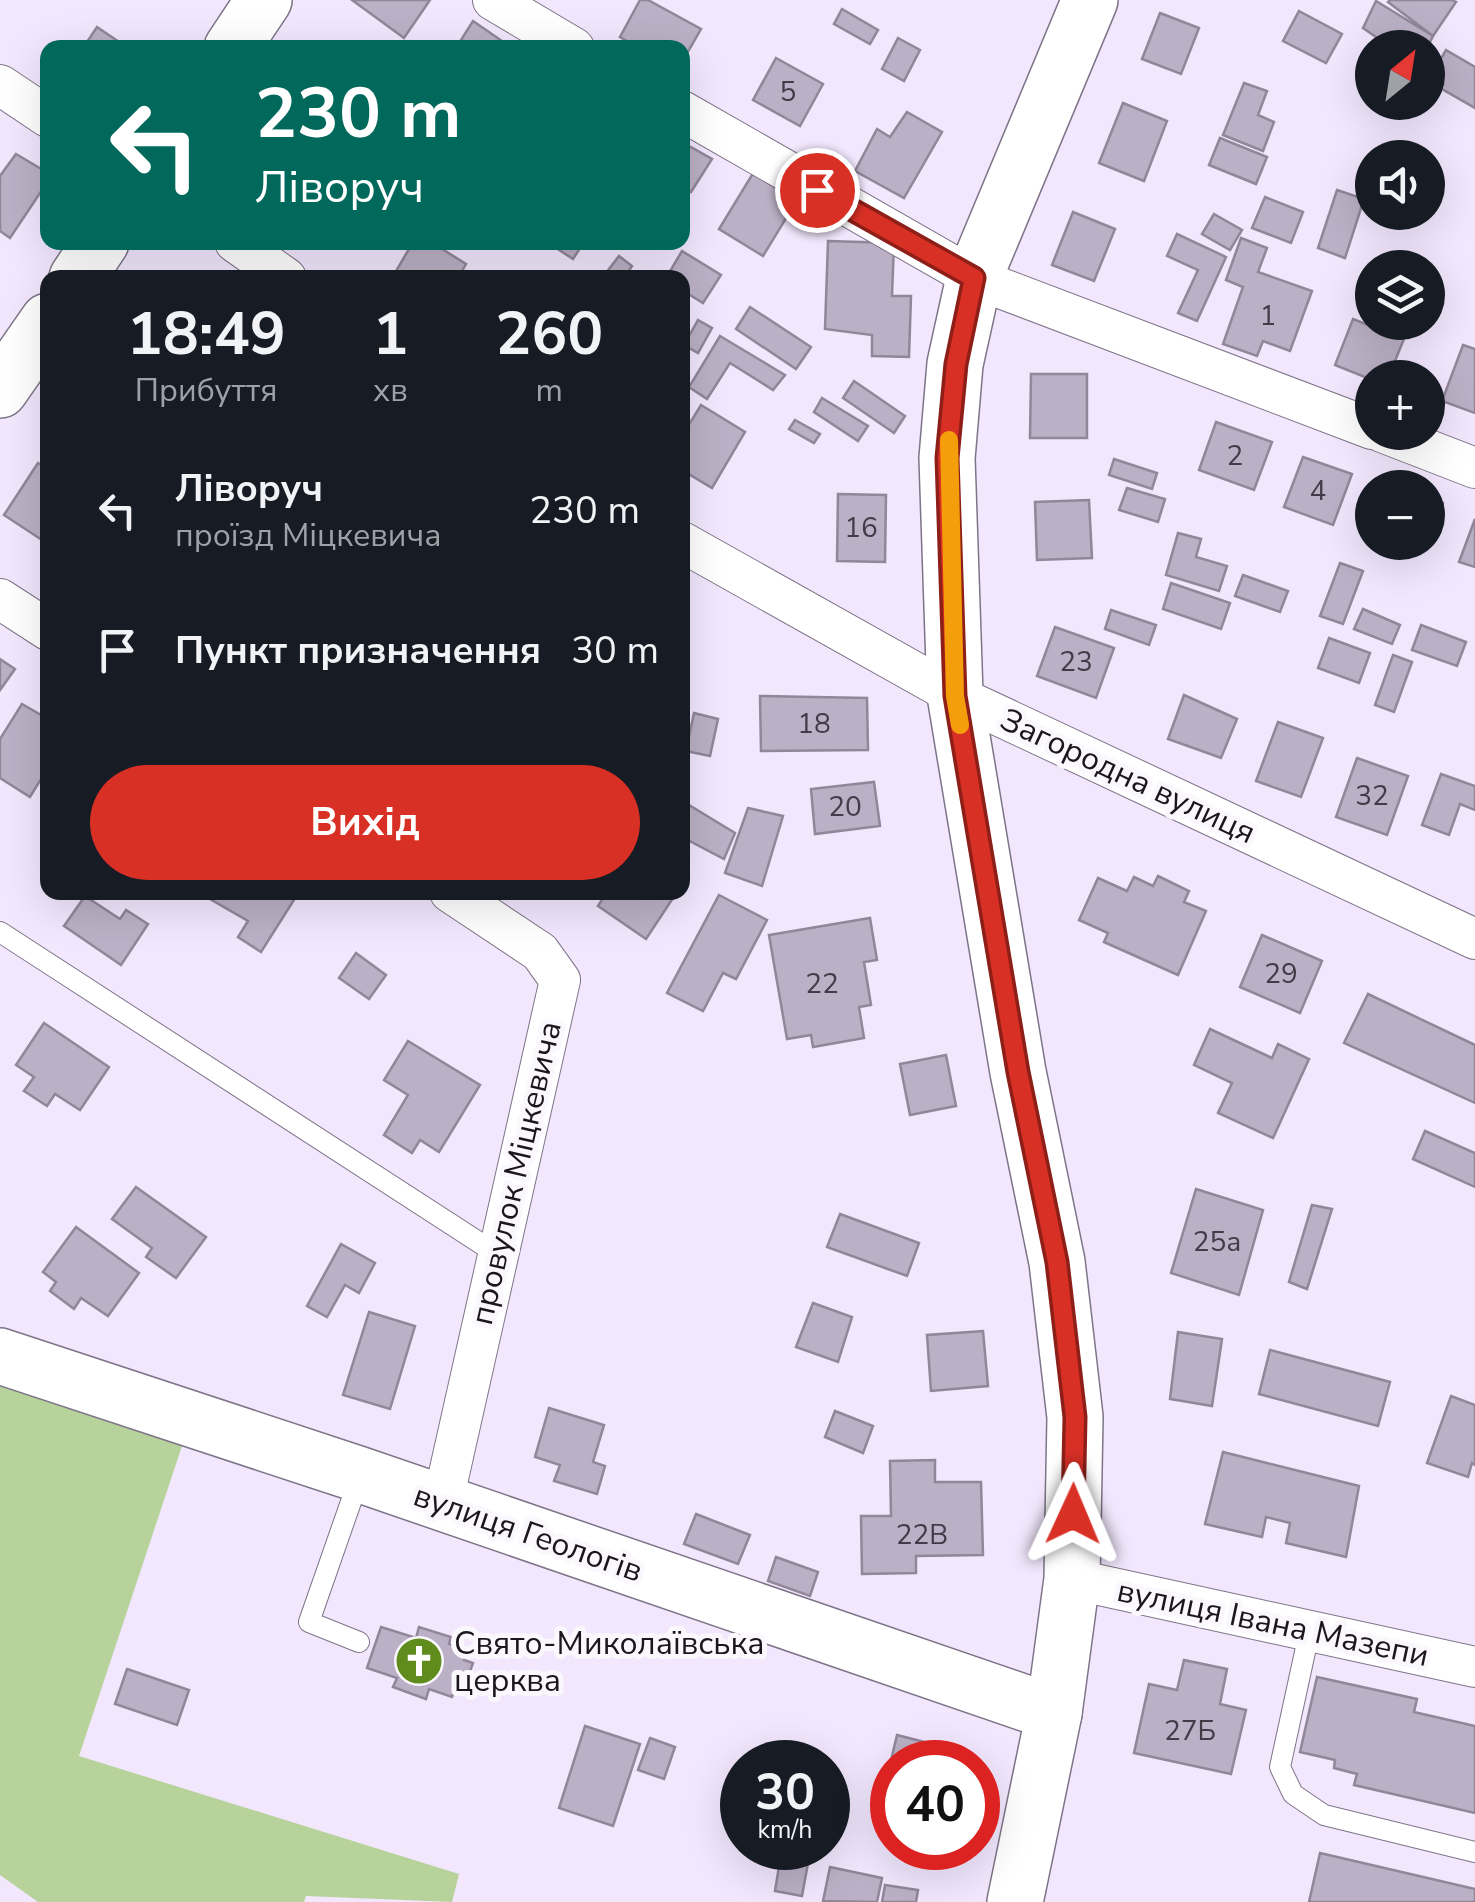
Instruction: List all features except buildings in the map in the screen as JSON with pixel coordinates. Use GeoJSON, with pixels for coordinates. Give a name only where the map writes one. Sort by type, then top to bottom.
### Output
{"type":"FeatureCollection","features":[{"type":"Feature","properties":{"kind":"street"},"geometry":{"type":"LineString","coordinates":[[237,40],[264,0]]}},
{"type":"Feature","properties":{"kind":"street"},"geometry":{"type":"LineString","coordinates":[[494,0],[561,40]]}},
{"type":"Feature","properties":{"kind":"street"},"geometry":{"type":"LineString","coordinates":[[1015,1902],[1054,1713],[1072,1579],[1075,1417],[1057,1262],[1018,1072],[955,696],[947,458],[956,364],[974,278],[1090,0]]}},
{"type":"Feature","properties":{"kind":"street"},"geometry":{"type":"LineString","coordinates":[[0,86],[40,111]]}},
{"type":"Feature","properties":{"kind":"street"},"geometry":{"type":"LineString","coordinates":[[690,116],[974,278],[1355,423]]}},
{"type":"Feature","properties":{"kind":"street"},"geometry":{"type":"LineString","coordinates":[[246,250],[275,270]]}},
{"type":"Feature","properties":{"kind":"street"},"geometry":{"type":"LineString","coordinates":[[0,390],[40,332]]}},
{"type":"Feature","properties":{"kind":"street"},"geometry":{"type":"LineString","coordinates":[[1428,450],[1475,468]]}},
{"type":"Feature","properties":{"kind":"street","name":"Загородна вулиця"},"geometry":{"type":"LineString","coordinates":[[690,547],[955,696],[1475,939]]}},
{"type":"Feature","properties":{"kind":"street"},"geometry":{"type":"LineString","coordinates":[[0,599],[40,625]]}},
{"type":"Feature","properties":{"kind":"street","name":"провулок Міцкевича"},"geometry":{"type":"LineString","coordinates":[[442,1504],[560,980],[540,952],[462,900]]}},
{"type":"Feature","properties":{"kind":"street","name":"вулиця Геологів"},"geometry":{"type":"LineString","coordinates":[[0,1356],[361,1474],[1054,1713]]}},
{"type":"Feature","properties":{"kind":"street","name":"вулиця Івана Мазепи"},"geometry":{"type":"LineString","coordinates":[[1072,1579],[1475,1667]]}},
{"type":"Feature","properties":{"kind":"lane"},"geometry":{"type":"LineString","coordinates":[[0,932],[497,1254]]}},
{"type":"Feature","properties":{"kind":"lane"},"geometry":{"type":"LineString","coordinates":[[359,1642],[308,1622],[361,1474]]}},
{"type":"Feature","properties":{"kind":"lane"},"geometry":{"type":"LineString","coordinates":[[1310,1630],[1280,1767],[1294,1794],[1324,1815],[1475,1852]]}},
{"type":"Feature","properties":{"kind":"green space"},"geometry":{"type":"Polygon","coordinates":[[[0,1378],[182,1446],[79,1756],[459,1874],[452,1902],[306,1896],[304,1902],[38,1902],[0,1875],[0,1378]]]}},
{"type":"Feature","properties":{"kind":"slow traffic"},"geometry":{"type":"LineString","coordinates":[[949,440],[955,696],[960,725]]}},
{"type":"Feature","properties":{"kind":"place","name":"Свято-Миколаївська церква"},"geometry":{"type":"Point","coordinates":[419,1661]}},
{"type":"Feature","properties":{"kind":"route"},"geometry":{"type":"LineString","coordinates":[[817,190],[974,278],[956,364],[947,458],[955,696],[1018,1072],[1057,1262],[1075,1417],[1073,1514]]}}]}
